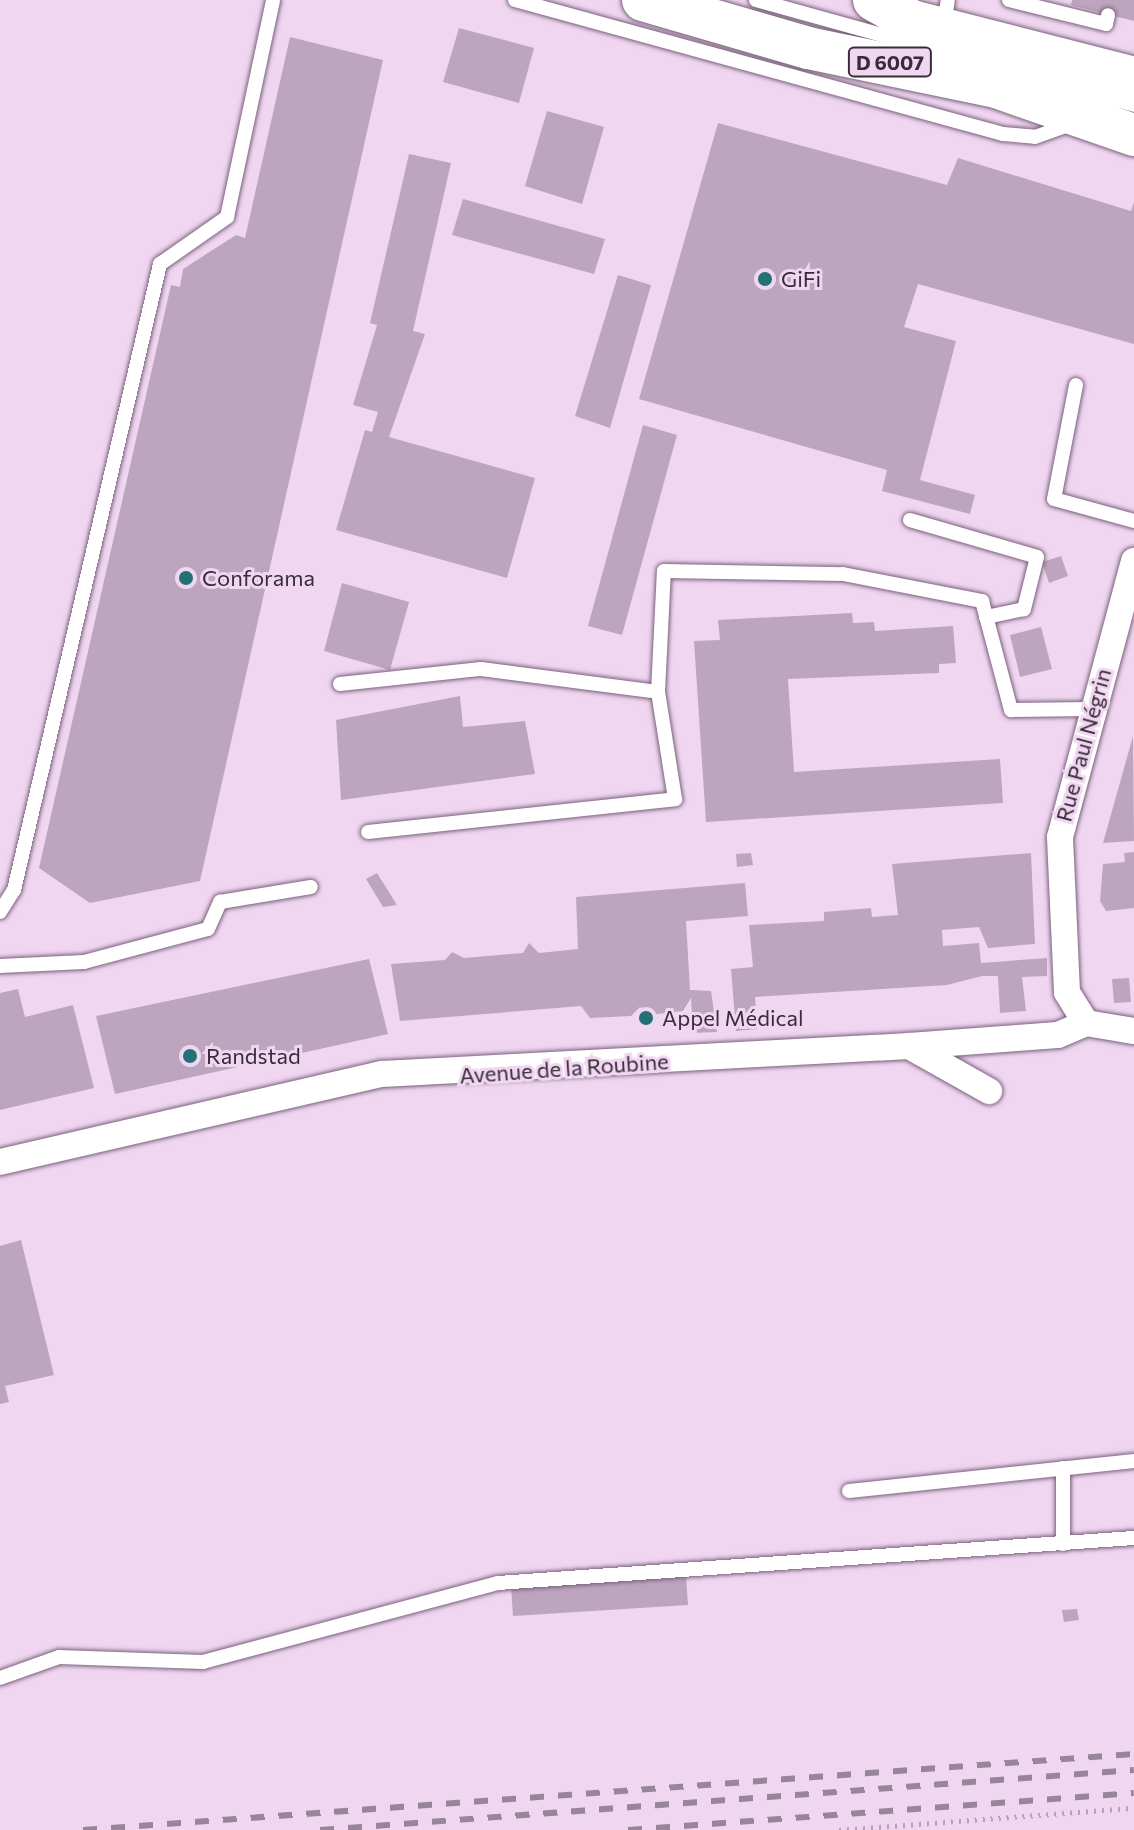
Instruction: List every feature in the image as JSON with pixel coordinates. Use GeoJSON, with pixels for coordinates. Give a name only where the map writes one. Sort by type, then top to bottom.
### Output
{"type":"FeatureCollection","features":[{"type":"Feature","properties":{"kind":"main road","name":"D 6007"},"geometry":{"type":"LineString","coordinates":[[643,0],[1089,116],[1134,135]]}},
{"type":"Feature","properties":{"kind":"main road","name":"D 6007"},"geometry":{"type":"LineString","coordinates":[[874,0],[946,15],[1134,78]]}},
{"type":"Feature","properties":{"kind":"street","name":"Rue Paul Négrin"},"geometry":{"type":"LineString","coordinates":[[1086,1023],[1067,992],[1060,837],[1091,709],[1134,561]]}},
{"type":"Feature","properties":{"kind":"street","name":"Avenue de la Roubine"},"geometry":{"type":"LineString","coordinates":[[0,1162],[355,1077],[1058,1035],[1086,1023],[1134,1031]]}},
{"type":"Feature","properties":{"kind":"street"},"geometry":{"type":"LineString","coordinates":[[909,1046],[989,1091]]}},
{"type":"Feature","properties":{"kind":"lane"},"geometry":{"type":"LineString","coordinates":[[0,912],[14,890],[160,264],[227,217],[273,0]]}},
{"type":"Feature","properties":{"kind":"lane"},"geometry":{"type":"LineString","coordinates":[[515,0],[1003,134],[1035,137],[1089,116]]}},
{"type":"Feature","properties":{"kind":"lane"},"geometry":{"type":"LineString","coordinates":[[756,0],[1134,105]]}},
{"type":"Feature","properties":{"kind":"lane"},"geometry":{"type":"LineString","coordinates":[[1009,0],[1106,24],[1108,15]]}},
{"type":"Feature","properties":{"kind":"lane"},"geometry":{"type":"LineString","coordinates":[[1076,385],[1054,499],[1134,521]]}},
{"type":"Feature","properties":{"kind":"lane"},"geometry":{"type":"LineString","coordinates":[[910,520],[1037,557],[1024,609],[986,617]]}},
{"type":"Feature","properties":{"kind":"lane"},"geometry":{"type":"LineString","coordinates":[[368,832],[675,799],[658,692],[664,571],[843,574],[982,601],[1011,710],[1091,709]]}},
{"type":"Feature","properties":{"kind":"lane"},"geometry":{"type":"LineString","coordinates":[[340,684],[481,669],[658,692]]}},
{"type":"Feature","properties":{"kind":"lane"},"geometry":{"type":"LineString","coordinates":[[0,966],[84,962],[208,929],[220,902],[311,887]]}},
{"type":"Feature","properties":{"kind":"lane"},"geometry":{"type":"LineString","coordinates":[[849,1491],[1134,1461]]}},
{"type":"Feature","properties":{"kind":"lane"},"geometry":{"type":"LineString","coordinates":[[1063,1468],[1063,1544]]}},
{"type":"Feature","properties":{"kind":"lane"},"geometry":{"type":"LineString","coordinates":[[0,1678],[59,1657],[203,1662],[498,1583],[1134,1538]]}},
{"type":"Feature","properties":{"kind":"path"},"geometry":{"type":"LineString","coordinates":[[839,1830],[1134,1808]]}},
{"type":"Feature","properties":{"kind":"building"},"geometry":{"type":"Polygon","coordinates":[[[1072,0],[1134,0],[1134,21],[1071,5],[1072,0]]]}},
{"type":"Feature","properties":{"kind":"building"},"geometry":{"type":"Polygon","coordinates":[[[459,28],[534,48],[519,103],[443,82],[459,28]]]}},
{"type":"Feature","properties":{"kind":"building","name":"Conforama"},"geometry":{"type":"Polygon","coordinates":[[[290,37],[383,60],[200,881],[90,903],[39,868],[171,285],[180,287],[183,269],[236,235],[245,238],[290,37]]]}},
{"type":"Feature","properties":{"kind":"building"},"geometry":{"type":"Polygon","coordinates":[[[547,111],[604,127],[582,204],[525,186],[547,111]]]}},
{"type":"Feature","properties":{"kind":"building"},"geometry":{"type":"Polygon","coordinates":[[[718,123],[947,185],[958,158],[1131,211],[1134,202],[1134,344],[918,284],[904,327],[956,341],[920,480],[975,495],[970,514],[882,491],[887,470],[639,399],[718,123]]]}},
{"type":"Feature","properties":{"kind":"building"},"geometry":{"type":"Polygon","coordinates":[[[409,154],[451,163],[413,331],[425,334],[389,437],[535,478],[507,578],[336,530],[365,430],[372,432],[378,412],[353,405],[377,325],[370,323],[409,154]]]}},
{"type":"Feature","properties":{"kind":"building"},"geometry":{"type":"Polygon","coordinates":[[[463,199],[605,239],[594,274],[452,235],[463,199]]]}},
{"type":"Feature","properties":{"kind":"building"},"geometry":{"type":"Polygon","coordinates":[[[618,275],[651,285],[610,428],[575,416],[618,275]]]}},
{"type":"Feature","properties":{"kind":"building"},"geometry":{"type":"Polygon","coordinates":[[[643,425],[677,435],[622,635],[588,626],[643,425]]]}},
{"type":"Feature","properties":{"kind":"building"},"geometry":{"type":"Polygon","coordinates":[[[1061,556],[1068,576],[1049,583],[1042,562],[1061,556]]]}},
{"type":"Feature","properties":{"kind":"building"},"geometry":{"type":"Polygon","coordinates":[[[342,583],[409,602],[390,670],[324,651],[342,583]]]}},
{"type":"Feature","properties":{"kind":"building"},"geometry":{"type":"Polygon","coordinates":[[[852,613],[853,623],[874,622],[875,631],[953,626],[956,663],[939,664],[939,673],[788,679],[794,772],[1000,759],[1003,803],[706,822],[694,641],[720,640],[718,620],[852,613]]]}},
{"type":"Feature","properties":{"kind":"building"},"geometry":{"type":"Polygon","coordinates":[[[1041,627],[1052,669],[1020,677],[1010,635],[1041,627]]]}},
{"type":"Feature","properties":{"kind":"building"},"geometry":{"type":"Polygon","coordinates":[[[460,696],[463,727],[525,721],[535,774],[341,800],[336,720],[460,696]]]}},
{"type":"Feature","properties":{"kind":"building"},"geometry":{"type":"Polygon","coordinates":[[[1133,736],[1134,841],[1103,843],[1133,736]]]}},
{"type":"Feature","properties":{"kind":"building"},"geometry":{"type":"Polygon","coordinates":[[[1134,852],[1134,908],[1106,911],[1100,901],[1103,864],[1125,862],[1124,853],[1134,852]]]}},
{"type":"Feature","properties":{"kind":"building"},"geometry":{"type":"Polygon","coordinates":[[[751,853],[753,865],[737,867],[736,854],[751,853]]]}},
{"type":"Feature","properties":{"kind":"building"},"geometry":{"type":"Polygon","coordinates":[[[1031,853],[1035,944],[988,948],[979,927],[942,930],[943,946],[979,943],[981,963],[1047,958],[1047,976],[1022,977],[1026,1011],[1000,1013],[998,976],[982,976],[947,985],[755,997],[757,1029],[736,1031],[731,969],[753,967],[749,925],[824,921],[824,912],[871,908],[872,917],[898,915],[892,864],[1031,853]]]}},
{"type":"Feature","properties":{"kind":"building"},"geometry":{"type":"Polygon","coordinates":[[[377,873],[397,905],[383,907],[366,879],[377,873]]]}},
{"type":"Feature","properties":{"kind":"building"},"geometry":{"type":"Polygon","coordinates":[[[745,883],[748,916],[686,921],[690,990],[711,991],[717,1032],[693,1033],[691,998],[683,1011],[649,1015],[640,1007],[631,1016],[590,1018],[581,1006],[400,1021],[391,964],[445,960],[452,952],[464,958],[523,953],[529,943],[539,953],[578,949],[576,897],[745,883]]]}},
{"type":"Feature","properties":{"kind":"building"},"geometry":{"type":"Polygon","coordinates":[[[369,959],[388,1034],[115,1094],[96,1016],[369,959]]]}},
{"type":"Feature","properties":{"kind":"building"},"geometry":{"type":"Polygon","coordinates":[[[1129,978],[1131,1002],[1114,1003],[1112,979],[1129,978]]]}},
{"type":"Feature","properties":{"kind":"building"},"geometry":{"type":"Polygon","coordinates":[[[18,989],[25,1017],[73,1005],[94,1088],[0,1110],[0,993],[18,989]]]}},
{"type":"Feature","properties":{"kind":"building"},"geometry":{"type":"Polygon","coordinates":[[[21,1240],[54,1375],[5,1386],[9,1402],[0,1404],[0,1246],[21,1240]]]}},
{"type":"Feature","properties":{"kind":"building"},"geometry":{"type":"Polygon","coordinates":[[[686,1576],[688,1605],[513,1616],[511,1586],[686,1576]]]}},
{"type":"Feature","properties":{"kind":"building"},"geometry":{"type":"Polygon","coordinates":[[[1077,1609],[1079,1620],[1064,1622],[1062,1610],[1077,1609]]]}},
{"type":"Feature","properties":{"kind":"railway"},"geometry":{"type":"LineString","coordinates":[[83,1830],[1134,1754]]}},
{"type":"Feature","properties":{"kind":"railway"},"geometry":{"type":"LineString","coordinates":[[320,1830],[1134,1770]]}},
{"type":"Feature","properties":{"kind":"railway"},"geometry":{"type":"LineString","coordinates":[[628,1830],[1134,1793]]}},
{"type":"Feature","properties":{"kind":"place","name":"GiFi"},"geometry":{"type":"Point","coordinates":[765,279]}},
{"type":"Feature","properties":{"kind":"place","name":"Conforama"},"geometry":{"type":"Point","coordinates":[186,578]}},
{"type":"Feature","properties":{"kind":"place","name":"Appel Médical"},"geometry":{"type":"Point","coordinates":[646,1018]}},
{"type":"Feature","properties":{"kind":"place","name":"Randstad"},"geometry":{"type":"Point","coordinates":[190,1056]}}]}
